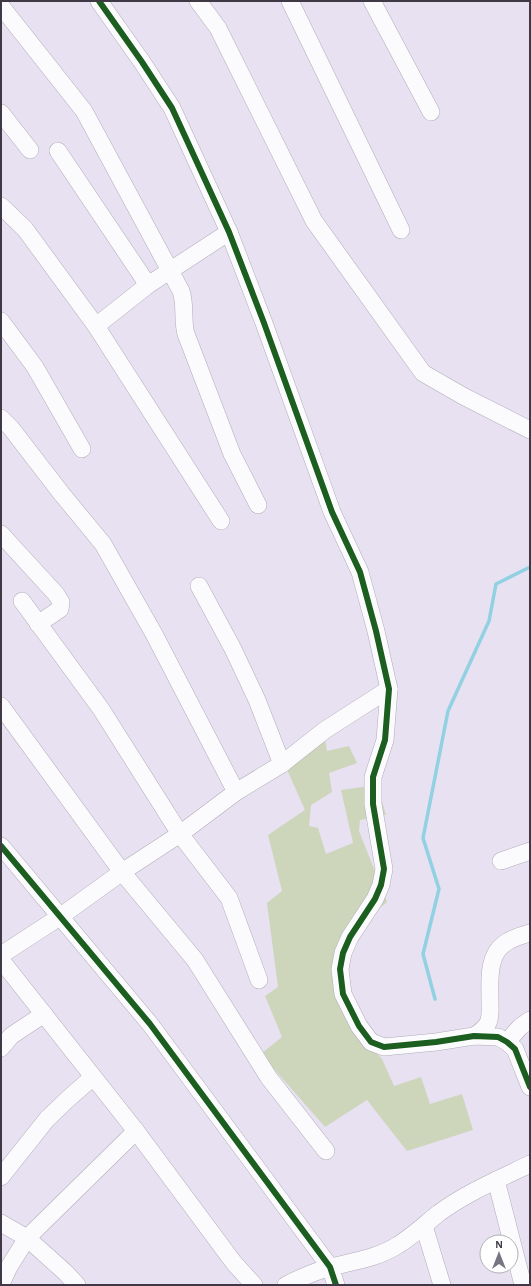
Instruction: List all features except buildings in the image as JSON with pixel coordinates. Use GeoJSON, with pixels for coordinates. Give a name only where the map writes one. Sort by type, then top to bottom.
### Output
{"type":"FeatureCollection","features":[{"type":"Feature","properties":{"kind":"street"},"geometry":{"type":"LineString","coordinates":[[99,1],[172,108],[229,232],[264,323],[332,512],[360,572],[389,689],[385,740],[373,777],[373,804],[384,869],[381,885],[376,899],[350,937],[344,953],[340,969],[343,994],[359,1026],[371,1042],[384,1047],[429,1043],[474,1036],[498,1038],[507,1042],[515,1049],[530,1087]]}},
{"type":"Feature","properties":{"kind":"street"},"geometry":{"type":"LineString","coordinates":[[198,1],[218,28],[314,221],[423,373],[463,396],[530,430]]}},
{"type":"Feature","properties":{"kind":"street"},"geometry":{"type":"LineString","coordinates":[[290,1],[401,230]]}},
{"type":"Feature","properties":{"kind":"street"},"geometry":{"type":"LineString","coordinates":[[372,1],[431,112]]}},
{"type":"Feature","properties":{"kind":"street"},"geometry":{"type":"LineString","coordinates":[[1,6],[84,111],[170,270],[184,298],[184,328],[186,334],[232,454],[258,505]]}},
{"type":"Feature","properties":{"kind":"street"},"geometry":{"type":"LineString","coordinates":[[1,113],[30,150]]}},
{"type":"Feature","properties":{"kind":"street"},"geometry":{"type":"LineString","coordinates":[[58,151],[148,285]]}},
{"type":"Feature","properties":{"kind":"street"},"geometry":{"type":"LineString","coordinates":[[1,206],[26,229],[96,326],[221,521]]}},
{"type":"Feature","properties":{"kind":"street"},"geometry":{"type":"LineString","coordinates":[[96,326],[148,285],[229,232]]}},
{"type":"Feature","properties":{"kind":"street"},"geometry":{"type":"LineString","coordinates":[[1,321],[36,367],[82,449]]}},
{"type":"Feature","properties":{"kind":"street"},"geometry":{"type":"LineString","coordinates":[[1,418],[11,428],[61,493],[104,544],[154,634],[236,792]]}},
{"type":"Feature","properties":{"kind":"street"},"geometry":{"type":"LineString","coordinates":[[1,534],[56,594],[61,602],[60,609],[38,624]]}},
{"type":"Feature","properties":{"kind":"street"},"geometry":{"type":"LineString","coordinates":[[199,586],[233,649],[251,687],[282,764]]}},
{"type":"Feature","properties":{"kind":"street"},"geometry":{"type":"LineString","coordinates":[[22,601],[101,709],[180,834],[229,898],[259,980]]}},
{"type":"Feature","properties":{"kind":"street"},"geometry":{"type":"LineString","coordinates":[[1,955],[61,916],[122,872],[180,834],[236,792],[282,764],[325,730],[389,689]]}},
{"type":"Feature","properties":{"kind":"street"},"geometry":{"type":"LineString","coordinates":[[1,706],[122,872],[196,960],[269,1078],[326,1151]]}},
{"type":"Feature","properties":{"kind":"street"},"geometry":{"type":"LineString","coordinates":[[1,846],[150,1024],[330,1267],[336,1285]]}},
{"type":"Feature","properties":{"kind":"street"},"geometry":{"type":"LineString","coordinates":[[501,861],[530,852]]}},
{"type":"Feature","properties":{"kind":"street"},"geometry":{"type":"LineString","coordinates":[[474,1036],[487,1025],[489,1021],[491,968],[496,953],[505,943],[530,933]]}},
{"type":"Feature","properties":{"kind":"street"},"geometry":{"type":"LineString","coordinates":[[1,960],[136,1131],[234,1263],[254,1285]]}},
{"type":"Feature","properties":{"kind":"street"},"geometry":{"type":"LineString","coordinates":[[1,1048],[11,1036],[44,1014]]}},
{"type":"Feature","properties":{"kind":"street"},"geometry":{"type":"LineString","coordinates":[[507,1042],[520,1027],[530,1020]]}},
{"type":"Feature","properties":{"kind":"street"},"geometry":{"type":"LineString","coordinates":[[1,1177],[47,1119],[68,1098],[94,1077]]}},
{"type":"Feature","properties":{"kind":"street"},"geometry":{"type":"LineString","coordinates":[[1,1284],[9,1267],[27,1238],[136,1131]]}},
{"type":"Feature","properties":{"kind":"street"},"geometry":{"type":"LineString","coordinates":[[286,1285],[330,1267],[358,1261],[397,1246],[461,1198],[530,1164]]}},
{"type":"Feature","properties":{"kind":"street"},"geometry":{"type":"LineString","coordinates":[[496,1180],[523,1285]]}},
{"type":"Feature","properties":{"kind":"street"},"geometry":{"type":"LineString","coordinates":[[1,1223],[27,1238],[66,1273],[77,1285]]}},
{"type":"Feature","properties":{"kind":"street"},"geometry":{"type":"LineString","coordinates":[[424,1226],[442,1285]]}},
{"type":"Feature","properties":{"kind":"green space"},"geometry":{"type":"Polygon","coordinates":[[[324,734],[327,751],[349,746],[357,763],[329,773],[332,792],[311,805],[309,826],[318,828],[326,854],[353,843],[341,790],[377,785],[386,815],[360,820],[359,831],[387,902],[346,935],[351,1026],[382,1059],[394,1086],[421,1077],[430,1104],[462,1094],[473,1130],[407,1151],[367,1100],[325,1127],[261,1054],[282,1037],[265,996],[278,987],[267,903],[282,891],[268,835],[305,810],[285,765],[324,734]]]}},
{"type":"Feature","properties":{"kind":"waterway"},"geometry":{"type":"LineString","coordinates":[[435,999],[423,954],[439,889],[423,838],[448,711],[489,621],[496,584],[530,567]]}},
{"type":"Feature","properties":{"kind":"cycle path"},"geometry":{"type":"LineString","coordinates":[[99,1],[172,108],[229,232],[264,323],[332,512],[360,572],[376,631],[389,689],[385,740],[373,777],[373,804],[384,869],[381,885],[375,899],[350,937],[343,953],[340,969],[343,994],[359,1026],[371,1042],[384,1047],[436,1042],[474,1036],[498,1037],[515,1049],[530,1087]]}},
{"type":"Feature","properties":{"kind":"cycle path"},"geometry":{"type":"LineString","coordinates":[[1,846],[150,1024],[330,1267],[336,1285]]}}]}
